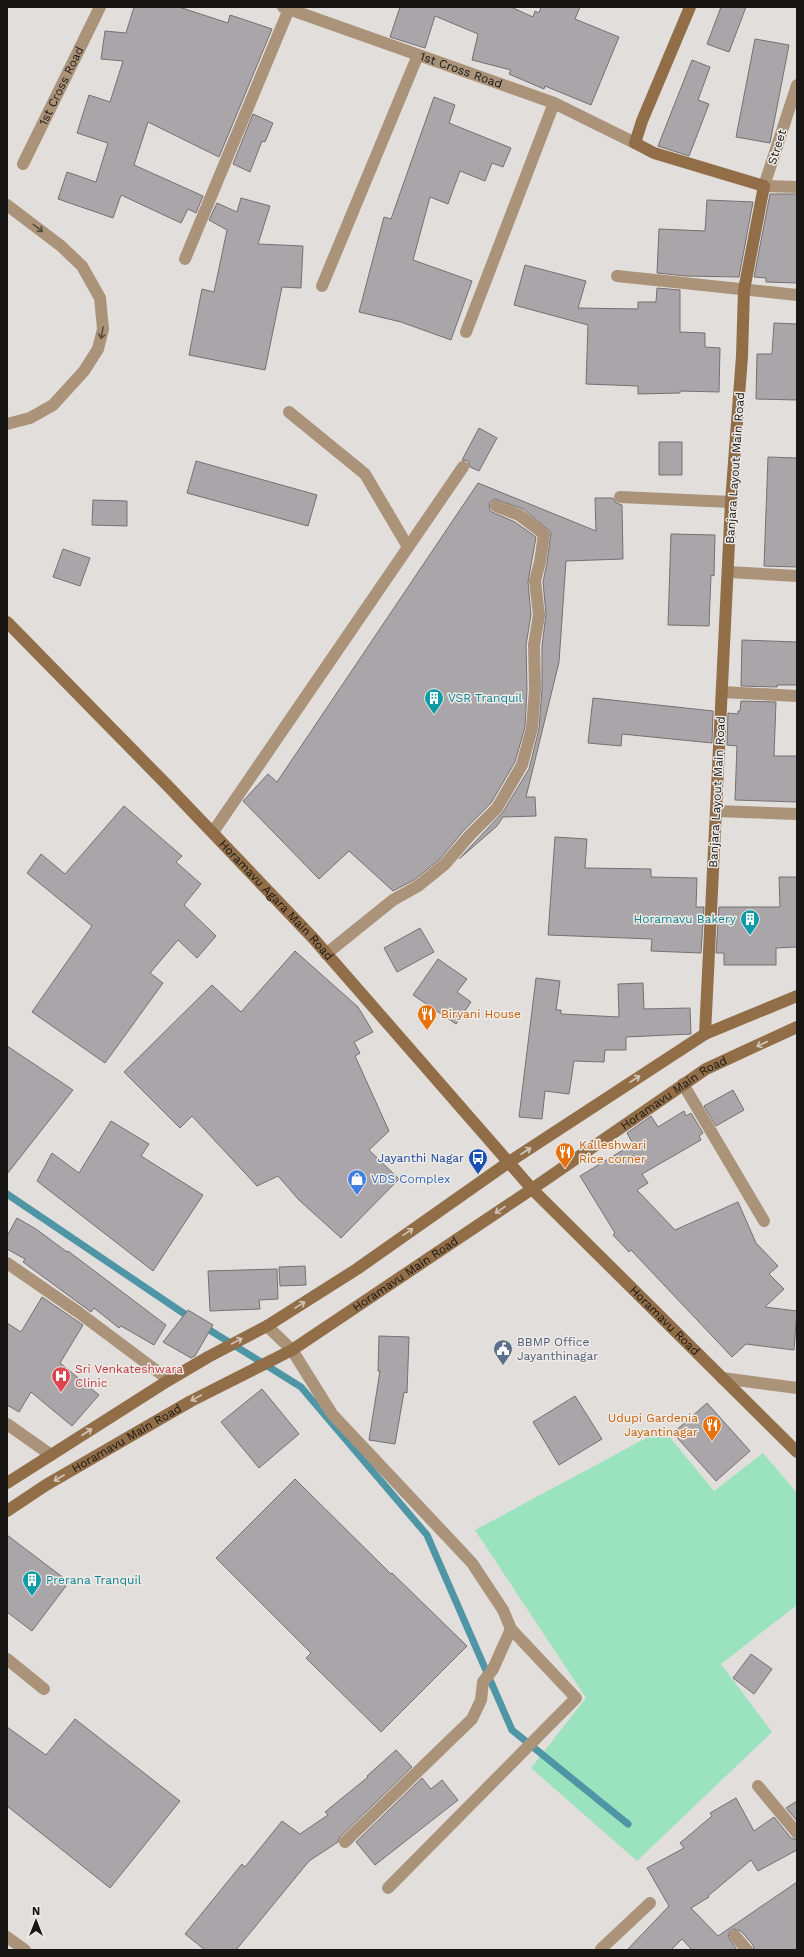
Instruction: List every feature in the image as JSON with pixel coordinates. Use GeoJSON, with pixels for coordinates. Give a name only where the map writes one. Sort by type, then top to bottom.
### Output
{"type":"FeatureCollection","features":[{"type":"Feature","properties":{"kind":"street","name":"1st Cross Road"},"geometry":{"type":"LineString","coordinates":[[23,164],[100,7]]}},
{"type":"Feature","properties":{"kind":"street"},"geometry":{"type":"LineString","coordinates":[[690,7],[642,121],[635,143],[654,153],[764,186],[797,188]]}},
{"type":"Feature","properties":{"kind":"street","name":"1st Cross Road"},"geometry":{"type":"LineString","coordinates":[[286,8],[554,103],[635,143]]}},
{"type":"Feature","properties":{"kind":"street"},"geometry":{"type":"LineString","coordinates":[[185,259],[286,8]]}},
{"type":"Feature","properties":{"kind":"street"},"geometry":{"type":"LineString","coordinates":[[322,286],[418,55]]}},
{"type":"Feature","properties":{"kind":"street","name":"Street"},"geometry":{"type":"LineString","coordinates":[[764,186],[797,85]]}},
{"type":"Feature","properties":{"kind":"street"},"geometry":{"type":"LineString","coordinates":[[466,332],[554,103]]}},
{"type":"Feature","properties":{"kind":"street","name":"Banjara Layout Main Road"},"geometry":{"type":"LineString","coordinates":[[705,1034],[731,502],[742,356],[744,290],[764,186]]}},
{"type":"Feature","properties":{"kind":"street"},"geometry":{"type":"LineString","coordinates":[[7,205],[56,242],[82,266],[100,298],[103,329],[98,349],[84,371],[53,405],[30,418],[7,424]]}},
{"type":"Feature","properties":{"kind":"street"},"geometry":{"type":"LineString","coordinates":[[617,276],[797,295]]}},
{"type":"Feature","properties":{"kind":"street"},"geometry":{"type":"LineString","coordinates":[[289,412],[365,474],[408,547]]}},
{"type":"Feature","properties":{"kind":"street"},"geometry":{"type":"LineString","coordinates":[[213,832],[463,467]]}},
{"type":"Feature","properties":{"kind":"street"},"geometry":{"type":"LineString","coordinates":[[620,497],[731,502]]}},
{"type":"Feature","properties":{"kind":"street"},"geometry":{"type":"LineString","coordinates":[[326,954],[393,900],[418,886],[445,864],[470,835],[497,808],[522,765],[532,728],[535,690],[534,645],[539,614],[535,581],[540,562],[544,534],[519,515],[496,506]]}},
{"type":"Feature","properties":{"kind":"street"},"geometry":{"type":"LineString","coordinates":[[728,572],[797,576]]}},
{"type":"Feature","properties":{"kind":"street","name":"Horamavu Agara Main Road"},"geometry":{"type":"LineString","coordinates":[[7,622],[213,832],[326,954],[476,1127],[532,1189]]}},
{"type":"Feature","properties":{"kind":"street"},"geometry":{"type":"LineString","coordinates":[[722,692],[797,696]]}},
{"type":"Feature","properties":{"kind":"street"},"geometry":{"type":"LineString","coordinates":[[716,811],[797,814]]}},
{"type":"Feature","properties":{"kind":"street"},"geometry":{"type":"LineString","coordinates":[[7,1483],[208,1356],[267,1326],[357,1269],[509,1162],[705,1034],[797,996]]}},
{"type":"Feature","properties":{"kind":"street","name":"Horamavu Main Road"},"geometry":{"type":"LineString","coordinates":[[7,1511],[46,1485],[190,1400],[292,1350],[532,1189],[706,1069],[797,1027]]}},
{"type":"Feature","properties":{"kind":"street"},"geometry":{"type":"LineString","coordinates":[[683,1084],[764,1221]]}},
{"type":"Feature","properties":{"kind":"street","name":"Horamavu Road"},"geometry":{"type":"LineString","coordinates":[[532,1189],[797,1452]]}},
{"type":"Feature","properties":{"kind":"street"},"geometry":{"type":"LineString","coordinates":[[7,1263],[78,1312],[169,1380]]}},
{"type":"Feature","properties":{"kind":"street"},"geometry":{"type":"LineString","coordinates":[[267,1326],[292,1350],[332,1414],[472,1563],[503,1610],[511,1629],[576,1698],[388,1888]]}},
{"type":"Feature","properties":{"kind":"street"},"geometry":{"type":"LineString","coordinates":[[722,1378],[797,1388]]}},
{"type":"Feature","properties":{"kind":"street"},"geometry":{"type":"LineString","coordinates":[[7,1424],[51,1455]]}},
{"type":"Feature","properties":{"kind":"street"},"geometry":{"type":"LineString","coordinates":[[344,1842],[472,1719],[481,1700],[483,1682],[493,1669],[511,1629]]}},
{"type":"Feature","properties":{"kind":"street"},"geometry":{"type":"LineString","coordinates":[[7,1659],[44,1689]]}},
{"type":"Feature","properties":{"kind":"street"},"geometry":{"type":"LineString","coordinates":[[758,1786],[797,1833]]}},
{"type":"Feature","properties":{"kind":"street"},"geometry":{"type":"LineString","coordinates":[[601,1950],[650,1903]]}},
{"type":"Feature","properties":{"kind":"street"},"geometry":{"type":"LineString","coordinates":[[735,1936],[747,1950]]}},
{"type":"Feature","properties":{"kind":"street"},"geometry":{"type":"LineString","coordinates":[[7,1937],[25,1950]]}},
{"type":"Feature","properties":{"kind":"green space"},"geometry":{"type":"Polygon","coordinates":[[[663,1429],[714,1491],[763,1453],[797,1493],[797,1605],[721,1664],[772,1732],[637,1861],[531,1768],[586,1698],[475,1530],[663,1429]]]}},
{"type":"Feature","properties":{"kind":"building"},"geometry":{"type":"Polygon","coordinates":[[[134,7],[179,7],[228,23],[230,15],[272,29],[219,157],[148,122],[134,165],[203,196],[196,213],[188,209],[181,223],[121,195],[113,218],[58,199],[67,172],[96,182],[108,143],[77,133],[89,95],[110,102],[123,61],[101,59],[105,31],[126,33],[134,7]]]}},
{"type":"Feature","properties":{"kind":"building"},"geometry":{"type":"Polygon","coordinates":[[[400,7],[511,7],[533,17],[535,11],[539,13],[541,7],[580,7],[575,19],[619,37],[591,105],[545,86],[544,89],[509,74],[511,70],[472,60],[478,34],[435,16],[425,48],[390,37],[400,7]]]}},
{"type":"Feature","properties":{"kind":"building"},"geometry":{"type":"Polygon","coordinates":[[[721,7],[746,7],[729,52],[707,44],[721,7]]]}},
{"type":"Feature","properties":{"kind":"building"},"geometry":{"type":"Polygon","coordinates":[[[755,39],[789,45],[770,143],[736,137],[755,39]]]}},
{"type":"Feature","properties":{"kind":"building"},"geometry":{"type":"Polygon","coordinates":[[[692,60],[710,67],[698,100],[709,104],[689,156],[658,146],[692,60]]]}},
{"type":"Feature","properties":{"kind":"building"},"geometry":{"type":"Polygon","coordinates":[[[434,97],[455,105],[449,123],[511,148],[503,167],[492,163],[485,181],[460,171],[448,204],[430,197],[413,260],[472,281],[451,340],[401,322],[359,312],[384,217],[391,219],[434,97]]]}},
{"type":"Feature","properties":{"kind":"building"},"geometry":{"type":"Polygon","coordinates":[[[253,114],[273,123],[265,142],[262,141],[250,172],[233,164],[253,114]]]}},
{"type":"Feature","properties":{"kind":"building"},"geometry":{"type":"Polygon","coordinates":[[[770,194],[797,194],[797,283],[766,282],[766,278],[754,277],[770,194]]]}},
{"type":"Feature","properties":{"kind":"building"},"geometry":{"type":"Polygon","coordinates":[[[241,198],[270,206],[258,244],[303,246],[301,288],[282,287],[265,370],[189,355],[202,289],[214,292],[227,230],[209,220],[217,203],[237,212],[241,198]]]}},
{"type":"Feature","properties":{"kind":"building"},"geometry":{"type":"Polygon","coordinates":[[[707,200],[753,202],[739,277],[686,276],[657,273],[659,229],[705,231],[707,200]]]}},
{"type":"Feature","properties":{"kind":"building"},"geometry":{"type":"Polygon","coordinates":[[[525,265],[586,281],[578,308],[638,309],[638,302],[656,302],[657,288],[680,290],[680,332],[705,333],[705,347],[720,348],[719,392],[680,391],[680,393],[638,394],[638,386],[586,384],[588,325],[514,305],[525,265]]]}},
{"type":"Feature","properties":{"kind":"building"},"geometry":{"type":"Polygon","coordinates":[[[774,323],[797,324],[797,400],[756,399],[757,354],[772,354],[774,323]]]}},
{"type":"Feature","properties":{"kind":"building"},"geometry":{"type":"Polygon","coordinates":[[[479,428],[497,438],[479,471],[470,467],[468,461],[462,460],[479,428]]]}},
{"type":"Feature","properties":{"kind":"building"},"geometry":{"type":"Polygon","coordinates":[[[659,442],[682,442],[682,475],[659,475],[659,442]]]}},
{"type":"Feature","properties":{"kind":"building"},"geometry":{"type":"Polygon","coordinates":[[[768,457],[797,458],[797,567],[764,566],[768,457]]]}},
{"type":"Feature","properties":{"kind":"building"},"geometry":{"type":"Polygon","coordinates":[[[196,461],[317,495],[308,526],[187,493],[196,461]]]}},
{"type":"Feature","properties":{"kind":"building","name":"VSR Tranquil"},"geometry":{"type":"Polygon","coordinates":[[[478,483],[596,531],[595,498],[613,498],[616,503],[622,505],[623,559],[566,561],[559,662],[526,797],[535,797],[536,816],[503,817],[497,826],[459,859],[503,812],[529,769],[539,729],[542,689],[542,646],[546,614],[543,582],[551,532],[523,509],[495,499],[489,503],[490,511],[515,522],[536,537],[528,582],[531,615],[526,645],[527,689],[525,727],[515,762],[491,803],[464,830],[440,859],[414,880],[393,891],[349,851],[319,879],[243,801],[268,774],[277,782],[478,483]]]}},
{"type":"Feature","properties":{"kind":"building"},"geometry":{"type":"Polygon","coordinates":[[[93,500],[127,501],[127,526],[92,525],[93,500]]]}},
{"type":"Feature","properties":{"kind":"building"},"geometry":{"type":"Polygon","coordinates":[[[671,534],[715,535],[714,576],[711,575],[709,626],[668,625],[671,534]]]}},
{"type":"Feature","properties":{"kind":"building"},"geometry":{"type":"Polygon","coordinates":[[[63,549],[90,558],[80,586],[53,577],[63,549]]]}},
{"type":"Feature","properties":{"kind":"building"},"geometry":{"type":"Polygon","coordinates":[[[742,640],[797,642],[797,685],[777,685],[777,687],[741,686],[742,640]]]}},
{"type":"Feature","properties":{"kind":"building"},"geometry":{"type":"Polygon","coordinates":[[[593,698],[713,711],[712,743],[622,734],[621,746],[588,743],[593,698]]]}},
{"type":"Feature","properties":{"kind":"building"},"geometry":{"type":"Polygon","coordinates":[[[741,701],[776,702],[774,756],[797,756],[797,802],[735,800],[737,746],[727,745],[728,713],[738,714],[738,711],[740,711],[741,701]]]}},
{"type":"Feature","properties":{"kind":"building"},"geometry":{"type":"Polygon","coordinates":[[[124,806],[182,856],[176,862],[201,884],[184,905],[216,936],[197,958],[178,940],[150,973],[163,983],[105,1063],[32,1012],[92,926],[27,873],[41,854],[65,874],[124,806]]]}},
{"type":"Feature","properties":{"kind":"building"},"geometry":{"type":"Polygon","coordinates":[[[555,837],[587,839],[585,868],[651,869],[651,877],[697,878],[696,907],[704,907],[701,953],[651,951],[652,939],[548,935],[555,837]]]}},
{"type":"Feature","properties":{"kind":"building","name":"Horamavu Bakery"},"geometry":{"type":"Polygon","coordinates":[[[779,877],[797,877],[797,947],[776,948],[776,965],[724,965],[724,953],[716,953],[719,907],[780,907],[779,877]]]}},
{"type":"Feature","properties":{"kind":"building"},"geometry":{"type":"Polygon","coordinates":[[[420,928],[434,952],[397,972],[384,948],[420,928]]]}},
{"type":"Feature","properties":{"kind":"building"},"geometry":{"type":"Polygon","coordinates":[[[295,951],[358,1007],[373,1032],[354,1042],[360,1053],[355,1056],[389,1131],[369,1150],[399,1179],[341,1238],[299,1200],[278,1176],[257,1186],[192,1116],[180,1128],[124,1072],[212,985],[241,1012],[295,951]]]}},
{"type":"Feature","properties":{"kind":"building"},"geometry":{"type":"Polygon","coordinates":[[[438,959],[467,979],[457,992],[471,1002],[456,1024],[413,995],[438,959]]]}},
{"type":"Feature","properties":{"kind":"building"},"geometry":{"type":"Polygon","coordinates":[[[536,978],[560,981],[556,1010],[561,1010],[561,1014],[619,1017],[618,984],[643,983],[644,1009],[690,1008],[691,1034],[626,1037],[626,1050],[605,1050],[604,1062],[574,1061],[569,1094],[545,1091],[542,1119],[519,1117],[536,978]]]}},
{"type":"Feature","properties":{"kind":"building"},"geometry":{"type":"Polygon","coordinates":[[[7,1046],[73,1090],[7,1174],[7,1046]]]}},
{"type":"Feature","properties":{"kind":"building"},"geometry":{"type":"Polygon","coordinates":[[[733,1090],[744,1110],[716,1126],[704,1106],[733,1090]]]}},
{"type":"Feature","properties":{"kind":"building"},"geometry":{"type":"Polygon","coordinates":[[[684,1111],[686,1116],[691,1113],[703,1133],[699,1136],[701,1140],[642,1174],[648,1183],[637,1190],[675,1230],[738,1202],[756,1243],[778,1266],[769,1274],[784,1289],[765,1307],[797,1311],[794,1350],[746,1344],[732,1357],[631,1250],[629,1252],[613,1235],[615,1233],[580,1176],[633,1144],[627,1133],[651,1116],[658,1127],[684,1111]]]}},
{"type":"Feature","properties":{"kind":"building"},"geometry":{"type":"Polygon","coordinates":[[[111,1121],[149,1144],[141,1156],[203,1195],[153,1271],[37,1181],[52,1153],[79,1173],[111,1121]]]}},
{"type":"Feature","properties":{"kind":"building"},"geometry":{"type":"Polygon","coordinates":[[[17,1218],[36,1229],[67,1252],[68,1251],[166,1325],[154,1345],[121,1326],[119,1328],[94,1308],[91,1312],[23,1262],[25,1259],[7,1249],[7,1236],[17,1218]]]}},
{"type":"Feature","properties":{"kind":"building"},"geometry":{"type":"Polygon","coordinates":[[[305,1266],[306,1285],[280,1286],[279,1267],[305,1266]]]}},
{"type":"Feature","properties":{"kind":"building"},"geometry":{"type":"Polygon","coordinates":[[[277,1269],[278,1299],[259,1300],[260,1309],[210,1311],[208,1271],[277,1269]]]}},
{"type":"Feature","properties":{"kind":"building"},"geometry":{"type":"Polygon","coordinates":[[[42,1297],[83,1325],[60,1363],[99,1395],[72,1426],[31,1392],[19,1412],[7,1405],[7,1323],[21,1332],[42,1297]]]}},
{"type":"Feature","properties":{"kind":"building"},"geometry":{"type":"Polygon","coordinates":[[[188,1310],[213,1325],[195,1356],[191,1358],[163,1342],[188,1310]]]}},
{"type":"Feature","properties":{"kind":"building"},"geometry":{"type":"Polygon","coordinates":[[[379,1336],[409,1337],[407,1393],[404,1392],[395,1444],[369,1440],[380,1371],[378,1371],[379,1336]]]}},
{"type":"Feature","properties":{"kind":"building"},"geometry":{"type":"Polygon","coordinates":[[[262,1389],[299,1434],[259,1468],[221,1422],[262,1389]]]}},
{"type":"Feature","properties":{"kind":"building"},"geometry":{"type":"Polygon","coordinates":[[[575,1396],[602,1439],[559,1465],[533,1422],[575,1396]]]}},
{"type":"Feature","properties":{"kind":"building","name":"Udupi Gardenia Jayantinagar"},"geometry":{"type":"Polygon","coordinates":[[[707,1403],[750,1451],[716,1481],[673,1433],[707,1403]]]}},
{"type":"Feature","properties":{"kind":"building"},"geometry":{"type":"Polygon","coordinates":[[[295,1479],[391,1574],[392,1573],[467,1646],[381,1732],[306,1658],[311,1653],[216,1558],[295,1479]]]}},
{"type":"Feature","properties":{"kind":"building","name":"Prerana Tranquil"},"geometry":{"type":"Polygon","coordinates":[[[7,1535],[69,1582],[32,1631],[7,1612],[7,1535]]]}},
{"type":"Feature","properties":{"kind":"building"},"geometry":{"type":"Polygon","coordinates":[[[751,1654],[772,1669],[754,1694],[733,1678],[751,1654]]]}},
{"type":"Feature","properties":{"kind":"building"},"geometry":{"type":"Polygon","coordinates":[[[75,1719],[180,1801],[110,1888],[7,1806],[7,1727],[46,1755],[75,1719]]]}},
{"type":"Feature","properties":{"kind":"building"},"geometry":{"type":"Polygon","coordinates":[[[396,1750],[412,1767],[340,1837],[338,1842],[309,1861],[236,1950],[205,1950],[185,1934],[242,1864],[245,1867],[282,1821],[300,1834],[328,1815],[325,1812],[368,1777],[367,1776],[396,1750]]]}},
{"type":"Feature","properties":{"kind":"building"},"geometry":{"type":"Polygon","coordinates":[[[422,1778],[431,1789],[442,1780],[458,1800],[375,1865],[356,1842],[422,1778]]]}},
{"type":"Feature","properties":{"kind":"building"},"geometry":{"type":"Polygon","coordinates":[[[736,1798],[754,1831],[774,1817],[791,1838],[797,1840],[797,1850],[758,1871],[751,1860],[708,1896],[709,1897],[691,1908],[718,1936],[797,1882],[797,1950],[754,1950],[753,1945],[741,1931],[734,1929],[730,1931],[728,1937],[737,1950],[692,1950],[682,1939],[671,1950],[627,1950],[669,1906],[647,1868],[684,1848],[680,1843],[712,1816],[710,1813],[736,1798]]]}},
{"type":"Feature","properties":{"kind":"building"},"geometry":{"type":"Polygon","coordinates":[[[797,1801],[797,1821],[786,1808],[797,1801]]]}},
{"type":"Feature","properties":{"kind":"waterway"},"geometry":{"type":"LineString","coordinates":[[7,1194],[192,1319]]}},
{"type":"Feature","properties":{"kind":"waterway"},"geometry":{"type":"LineString","coordinates":[[203,1326],[301,1387],[427,1535],[512,1730],[628,1824]]}},
{"type":"Feature","properties":{"kind":"place","name":"VSR Tranquil"},"geometry":{"type":"Point","coordinates":[434,715]}},
{"type":"Feature","properties":{"kind":"place","name":"Horamavu Bakery"},"geometry":{"type":"Point","coordinates":[750,936]}},
{"type":"Feature","properties":{"kind":"place","name":"Biryani House"},"geometry":{"type":"Point","coordinates":[427,1031]}},
{"type":"Feature","properties":{"kind":"place","name":"Kalleshwari Rice corner"},"geometry":{"type":"Point","coordinates":[565,1169]}},
{"type":"Feature","properties":{"kind":"place","name":"Jayanthi Nagar"},"geometry":{"type":"Point","coordinates":[478,1175]}},
{"type":"Feature","properties":{"kind":"place","name":"VDS Complex"},"geometry":{"type":"Point","coordinates":[357,1196]}},
{"type":"Feature","properties":{"kind":"place","name":"BBMP Office Jayanthinagar"},"geometry":{"type":"Point","coordinates":[503,1366]}},
{"type":"Feature","properties":{"kind":"place","name":"Sri Venkateshwara Clinic"},"geometry":{"type":"Point","coordinates":[61,1393]}},
{"type":"Feature","properties":{"kind":"place","name":"Udupi Gardenia Jayantinagar"},"geometry":{"type":"Point","coordinates":[712,1442]}},
{"type":"Feature","properties":{"kind":"place","name":"Prerana Tranquil"},"geometry":{"type":"Point","coordinates":[32,1597]}}]}
